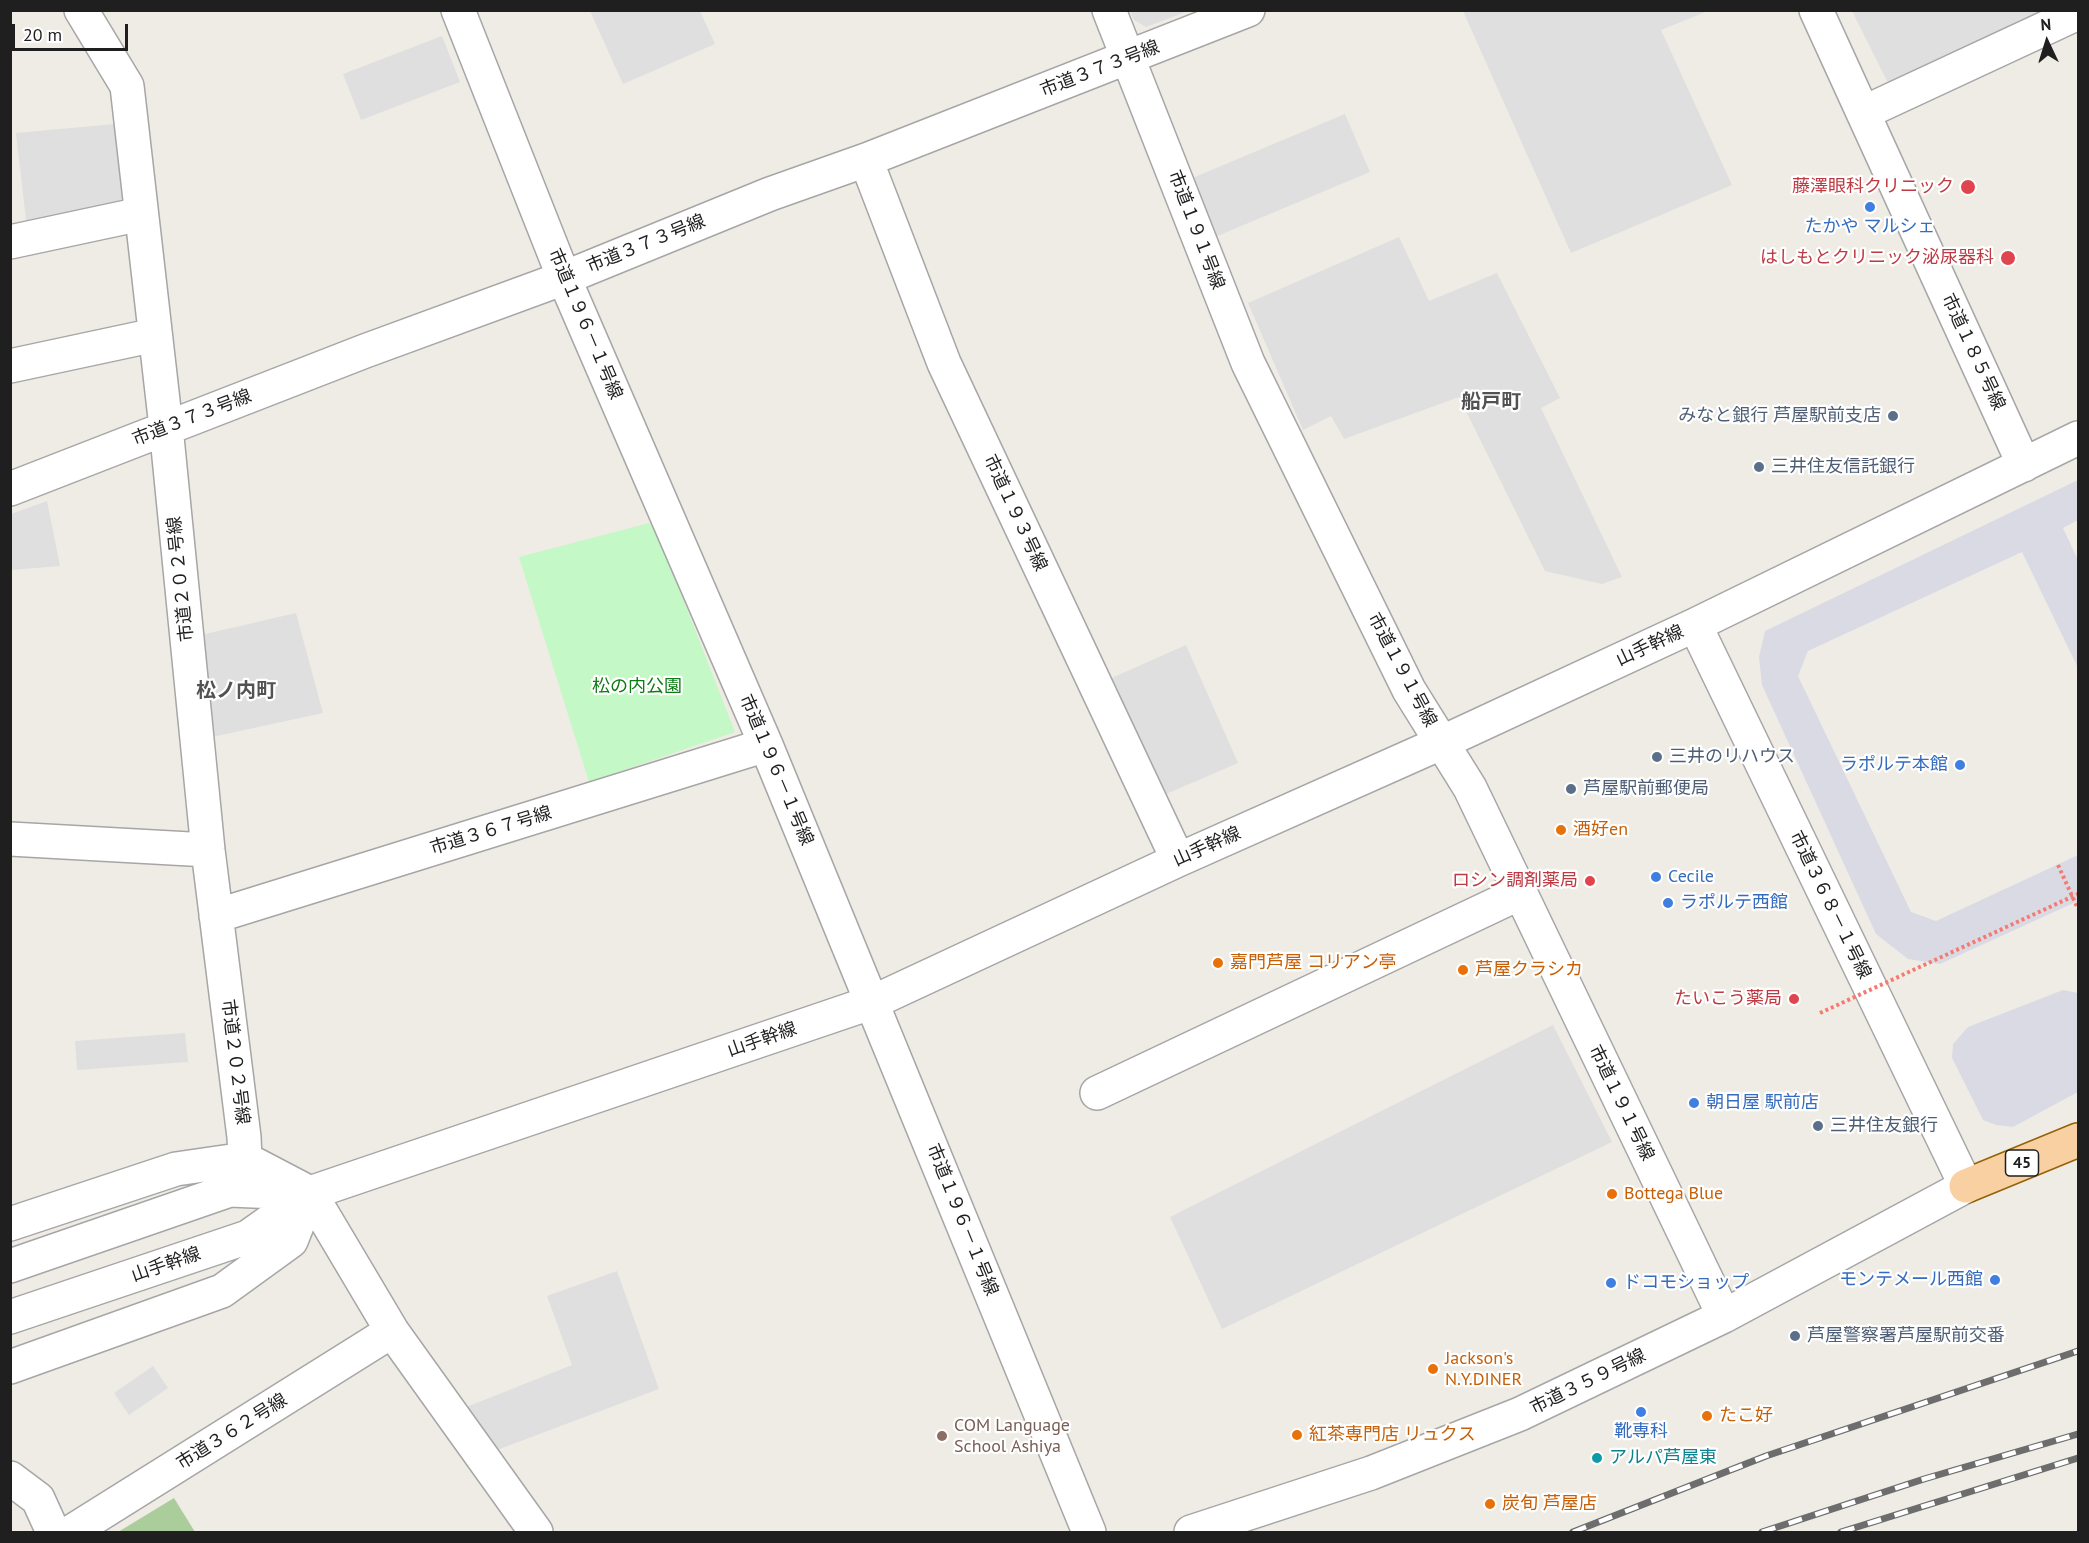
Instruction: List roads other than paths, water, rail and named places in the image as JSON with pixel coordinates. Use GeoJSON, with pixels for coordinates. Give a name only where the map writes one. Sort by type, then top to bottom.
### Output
{"type":"FeatureCollection","features":[{"type":"Feature","properties":{"kind":"main road","name":"45"},"geometry":{"type":"LineString","coordinates":[[1966,1186],[2079,1140]]}},
{"type":"Feature","properties":{"kind":"street","name":"市道２０２号線"},"geometry":{"type":"LineString","coordinates":[[81,10],[127,86],[166,428],[208,850],[245,1159]]}},
{"type":"Feature","properties":{"kind":"street","name":"市道１９６－１号線"},"geometry":{"type":"LineString","coordinates":[[458,10],[564,278],[766,745],[1089,1533]]}},
{"type":"Feature","properties":{"kind":"street","name":"市道１９１号線"},"geometry":{"type":"LineString","coordinates":[[1109,10],[1248,363],[1409,690],[1470,788],[1724,1316]]}},
{"type":"Feature","properties":{"kind":"street","name":"市道３７３号線"},"geometry":{"type":"LineString","coordinates":[[10,489],[564,278],[770,194],[866,160],[1248,10]]}},
{"type":"Feature","properties":{"kind":"street","name":"市道１８５号線"},"geometry":{"type":"LineString","coordinates":[[1816,10],[2024,465]]}},
{"type":"Feature","properties":{"kind":"street"},"geometry":{"type":"LineString","coordinates":[[1863,113],[2079,13]]}},
{"type":"Feature","properties":{"kind":"street","name":"市道１９３号線"},"geometry":{"type":"LineString","coordinates":[[866,160],[944,363],[1178,860]]}},
{"type":"Feature","properties":{"kind":"street"},"geometry":{"type":"LineString","coordinates":[[10,242],[141,214]]}},
{"type":"Feature","properties":{"kind":"street"},"geometry":{"type":"LineString","coordinates":[[10,366],[155,335]]}},
{"type":"Feature","properties":{"kind":"street","name":"山手幹線"},"geometry":{"type":"LineString","coordinates":[[10,1317],[248,1237],[310,1193],[873,1002],[1178,860],[1443,742],[1695,625],[2079,438]]}},
{"type":"Feature","properties":{"kind":"street","name":"市道３６８－１号線"},"geometry":{"type":"LineString","coordinates":[[1695,625],[1966,1186]]}},
{"type":"Feature","properties":{"kind":"street","name":"市道３６７号線"},"geometry":{"type":"LineString","coordinates":[[216,916],[766,745]]}},
{"type":"Feature","properties":{"kind":"street"},"geometry":{"type":"LineString","coordinates":[[10,839],[208,850]]}},
{"type":"Feature","properties":{"kind":"street"},"geometry":{"type":"LineString","coordinates":[[1097,1092],[1520,893]]}},
{"type":"Feature","properties":{"kind":"street"},"geometry":{"type":"LineString","coordinates":[[10,1224],[176,1169],[245,1159],[310,1193],[392,1331],[536,1533]]}},
{"type":"Feature","properties":{"kind":"street","name":"市道３５９号線"},"geometry":{"type":"LineString","coordinates":[[1191,1533],[1371,1473],[1520,1414],[1724,1316],[1966,1186]]}},
{"type":"Feature","properties":{"kind":"street","name":"山手幹線"},"geometry":{"type":"LineString","coordinates":[[10,1266],[230,1190],[310,1193]]}},
{"type":"Feature","properties":{"kind":"street"},"geometry":{"type":"LineString","coordinates":[[10,1368],[222,1291],[291,1241],[310,1193]]}},
{"type":"Feature","properties":{"kind":"street","name":"市道３６２号線"},"geometry":{"type":"LineString","coordinates":[[71,1533],[392,1331]]}},
{"type":"Feature","properties":{"kind":"street"},"geometry":{"type":"LineString","coordinates":[[10,1478],[38,1499],[53,1533]]}},
{"type":"Feature","properties":{"kind":"railway"},"geometry":{"type":"LineString","coordinates":[[1573,1532],[1766,1456],[2078,1351]]}},
{"type":"Feature","properties":{"kind":"railway"},"geometry":{"type":"LineString","coordinates":[[1762,1532],[1924,1479],[2078,1434]]}},
{"type":"Feature","properties":{"kind":"railway"},"geometry":{"type":"LineString","coordinates":[[1841,1532],[2078,1458]]}},
{"type":"Feature","properties":{"kind":"place","name":"藤澤眼科クリニック"},"geometry":{"type":"Point","coordinates":[1968,187]}},
{"type":"Feature","properties":{"kind":"place","name":"たかや マルシェ"},"geometry":{"type":"Point","coordinates":[1870,207]}},
{"type":"Feature","properties":{"kind":"place","name":"はしもとクリニック泌尿器科"},"geometry":{"type":"Point","coordinates":[2008,258]}},
{"type":"Feature","properties":{"kind":"place","name":"みなと銀行 芦屋駅前支店"},"geometry":{"type":"Point","coordinates":[1893,416]}},
{"type":"Feature","properties":{"kind":"place","name":"三井住友信託銀行"},"geometry":{"type":"Point","coordinates":[1759,467]}},
{"type":"Feature","properties":{"kind":"place","name":"三井のリハウス"},"geometry":{"type":"Point","coordinates":[1657,757]}},
{"type":"Feature","properties":{"kind":"place","name":"ラポルテ本館"},"geometry":{"type":"Point","coordinates":[1960,765]}},
{"type":"Feature","properties":{"kind":"place","name":"芦屋駅前郵便局"},"geometry":{"type":"Point","coordinates":[1571,789]}},
{"type":"Feature","properties":{"kind":"place","name":"酒好en"},"geometry":{"type":"Point","coordinates":[1561,830]}},
{"type":"Feature","properties":{"kind":"place","name":"Cecile"},"geometry":{"type":"Point","coordinates":[1656,877]}},
{"type":"Feature","properties":{"kind":"place","name":"ロシン調剤薬局"},"geometry":{"type":"Point","coordinates":[1590,881]}},
{"type":"Feature","properties":{"kind":"place","name":"ラポルテ西館"},"geometry":{"type":"Point","coordinates":[1668,903]}},
{"type":"Feature","properties":{"kind":"place","name":"嘉門芦屋 コリアン亭"},"geometry":{"type":"Point","coordinates":[1218,963]}},
{"type":"Feature","properties":{"kind":"place","name":"芦屋クラシカ"},"geometry":{"type":"Point","coordinates":[1463,970]}},
{"type":"Feature","properties":{"kind":"place","name":"たいこう薬局"},"geometry":{"type":"Point","coordinates":[1794,999]}},
{"type":"Feature","properties":{"kind":"place","name":"朝日屋 駅前店"},"geometry":{"type":"Point","coordinates":[1694,1103]}},
{"type":"Feature","properties":{"kind":"place","name":"三井住友銀行"},"geometry":{"type":"Point","coordinates":[1818,1126]}},
{"type":"Feature","properties":{"kind":"place","name":"Bottega Blue"},"geometry":{"type":"Point","coordinates":[1612,1194]}},
{"type":"Feature","properties":{"kind":"place","name":"モンテメール西館"},"geometry":{"type":"Point","coordinates":[1995,1280]}},
{"type":"Feature","properties":{"kind":"place","name":"ドコモショップ"},"geometry":{"type":"Point","coordinates":[1611,1283]}},
{"type":"Feature","properties":{"kind":"place","name":"芦屋警察署芦屋駅前交番"},"geometry":{"type":"Point","coordinates":[1795,1336]}},
{"type":"Feature","properties":{"kind":"place","name":"Jackson's N.Y.DINER"},"geometry":{"type":"Point","coordinates":[1433,1369]}},
{"type":"Feature","properties":{"kind":"place","name":"靴専科"},"geometry":{"type":"Point","coordinates":[1641,1412]}},
{"type":"Feature","properties":{"kind":"place","name":"たこ好"},"geometry":{"type":"Point","coordinates":[1707,1416]}},
{"type":"Feature","properties":{"kind":"place","name":"紅茶専門店 リュクス"},"geometry":{"type":"Point","coordinates":[1297,1435]}},
{"type":"Feature","properties":{"kind":"place","name":"COM Language School Ashiya"},"geometry":{"type":"Point","coordinates":[942,1436]}},
{"type":"Feature","properties":{"kind":"place","name":"アルパ芦屋東"},"geometry":{"type":"Point","coordinates":[1597,1458]}},
{"type":"Feature","properties":{"kind":"place","name":"炭旬 芦屋店"},"geometry":{"type":"Point","coordinates":[1490,1504]}},
{"type":"Feature","properties":{"kind":"district","name":"船戸町"},"geometry":{"type":"Point","coordinates":[1491,402]}},
{"type":"Feature","properties":{"kind":"district","name":"松ノ内町"},"geometry":{"type":"Point","coordinates":[236,691]}},
{"type":"Feature","properties":{"kind":"park label","name":"松の内公園"},"geometry":{"type":"Point","coordinates":[637,687]}}]}
